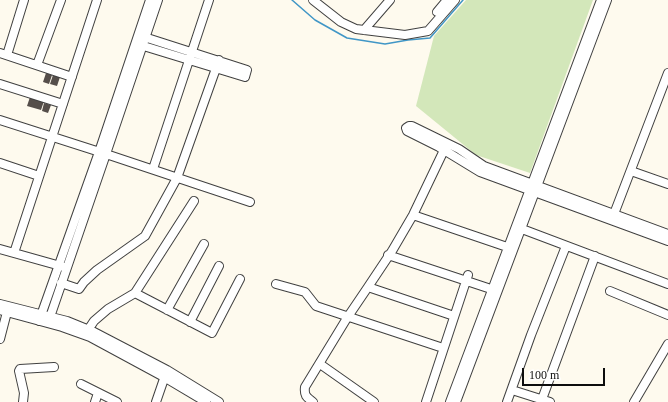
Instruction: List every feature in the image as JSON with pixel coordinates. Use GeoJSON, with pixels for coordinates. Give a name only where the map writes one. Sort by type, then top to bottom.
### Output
{"type":"FeatureCollection","features":[{"type":"Feature","properties":{"kind":"street"},"geometry":{"type":"LineString","coordinates":[[24,0],[3,54],[72,77]]}},
{"type":"Feature","properties":{"kind":"street"},"geometry":{"type":"LineString","coordinates":[[37,65],[61,0]]}},
{"type":"Feature","properties":{"kind":"street"},"geometry":{"type":"LineString","coordinates":[[14,253],[97,0]]}},
{"type":"Feature","properties":{"kind":"street"},"geometry":{"type":"LineString","coordinates":[[142,36],[150,0]]}},
{"type":"Feature","properties":{"kind":"street"},"geometry":{"type":"LineString","coordinates":[[40,318],[62,267],[103,153],[142,36],[158,0]]}},
{"type":"Feature","properties":{"kind":"street"},"geometry":{"type":"LineString","coordinates":[[153,169],[209,0]]}},
{"type":"Feature","properties":{"kind":"street"},"geometry":{"type":"LineString","coordinates":[[313,0],[341,22],[356,29],[405,35],[428,31],[455,0]]}},
{"type":"Feature","properties":{"kind":"street"},"geometry":{"type":"LineString","coordinates":[[364,30],[390,0]]}},
{"type":"Feature","properties":{"kind":"street"},"geometry":{"type":"LineString","coordinates":[[420,32],[447,0]]}},
{"type":"Feature","properties":{"kind":"street"},"geometry":{"type":"LineString","coordinates":[[450,402],[512,248],[601,0]]}},
{"type":"Feature","properties":{"kind":"street"},"geometry":{"type":"LineString","coordinates":[[512,248],[522,229],[534,188],[608,0]]}},
{"type":"Feature","properties":{"kind":"street"},"geometry":{"type":"LineString","coordinates":[[142,36],[190,56]]}},
{"type":"Feature","properties":{"kind":"street"},"geometry":{"type":"LineString","coordinates":[[61,283],[79,289],[97,270],[144,236],[177,178],[218,64],[190,56],[139,45]]}},
{"type":"Feature","properties":{"kind":"street"},"geometry":{"type":"LineString","coordinates":[[614,214],[668,73]]}},
{"type":"Feature","properties":{"kind":"street"},"geometry":{"type":"LineString","coordinates":[[0,84],[63,104]]}},
{"type":"Feature","properties":{"kind":"street"},"geometry":{"type":"LineString","coordinates":[[0,120],[250,202]]}},
{"type":"Feature","properties":{"kind":"street"},"geometry":{"type":"LineString","coordinates":[[313,402],[306,397],[304,393],[305,387],[413,215],[445,147],[458,149],[480,164],[534,188],[668,241]]}},
{"type":"Feature","properties":{"kind":"street"},"geometry":{"type":"LineString","coordinates":[[0,165],[39,176]]}},
{"type":"Feature","properties":{"kind":"street"},"geometry":{"type":"LineString","coordinates":[[631,170],[668,184]]}},
{"type":"Feature","properties":{"kind":"street"},"geometry":{"type":"LineString","coordinates":[[534,188],[614,214],[668,234]]}},
{"type":"Feature","properties":{"kind":"street"},"geometry":{"type":"LineString","coordinates":[[88,330],[94,320],[134,292],[194,200]]}},
{"type":"Feature","properties":{"kind":"street"},"geometry":{"type":"LineString","coordinates":[[413,215],[512,248]]}},
{"type":"Feature","properties":{"kind":"street"},"geometry":{"type":"LineString","coordinates":[[522,229],[668,284]]}},
{"type":"Feature","properties":{"kind":"street"},"geometry":{"type":"LineString","coordinates":[[167,310],[204,244]]}},
{"type":"Feature","properties":{"kind":"street"},"geometry":{"type":"LineString","coordinates":[[507,402],[566,246]]}},
{"type":"Feature","properties":{"kind":"street"},"geometry":{"type":"LineString","coordinates":[[0,249],[62,267]]}},
{"type":"Feature","properties":{"kind":"street"},"geometry":{"type":"LineString","coordinates":[[390,253],[496,288]]}},
{"type":"Feature","properties":{"kind":"street"},"geometry":{"type":"LineString","coordinates":[[512,390],[544,401],[595,256]]}},
{"type":"Feature","properties":{"kind":"street"},"geometry":{"type":"LineString","coordinates":[[190,322],[219,266]]}},
{"type":"Feature","properties":{"kind":"street"},"geometry":{"type":"LineString","coordinates":[[48,320],[61,283],[62,267]]}},
{"type":"Feature","properties":{"kind":"street"},"geometry":{"type":"LineString","coordinates":[[426,402],[467,278]]}},
{"type":"Feature","properties":{"kind":"street"},"geometry":{"type":"LineString","coordinates":[[134,292],[212,333],[240,279]]}},
{"type":"Feature","properties":{"kind":"street"},"geometry":{"type":"LineString","coordinates":[[276,284],[306,292],[315,306],[347,318],[443,348]]}},
{"type":"Feature","properties":{"kind":"street"},"geometry":{"type":"LineString","coordinates":[[368,287],[454,316]]}},
{"type":"Feature","properties":{"kind":"street"},"geometry":{"type":"LineString","coordinates":[[456,402],[496,288]]}},
{"type":"Feature","properties":{"kind":"street"},"geometry":{"type":"LineString","coordinates":[[610,291],[668,315]]}},
{"type":"Feature","properties":{"kind":"street"},"geometry":{"type":"LineString","coordinates":[[0,304],[40,318]]}},
{"type":"Feature","properties":{"kind":"street"},"geometry":{"type":"LineString","coordinates":[[0,339],[3,311],[48,320],[90,337],[166,373],[206,402]]}},
{"type":"Feature","properties":{"kind":"street"},"geometry":{"type":"LineString","coordinates":[[48,320],[67,321],[88,330],[219,402]]}},
{"type":"Feature","properties":{"kind":"street"},"geometry":{"type":"LineString","coordinates":[[634,402],[668,344]]}},
{"type":"Feature","properties":{"kind":"street"},"geometry":{"type":"LineString","coordinates":[[320,364],[374,402]]}},
{"type":"Feature","properties":{"kind":"street"},"geometry":{"type":"LineString","coordinates":[[22,402],[24,393],[19,371],[20,369],[54,367]]}},
{"type":"Feature","properties":{"kind":"street"},"geometry":{"type":"LineString","coordinates":[[156,402],[166,373]]}},
{"type":"Feature","properties":{"kind":"street"},"geometry":{"type":"LineString","coordinates":[[81,384],[117,402]]}},
{"type":"Feature","properties":{"kind":"street"},"geometry":{"type":"LineString","coordinates":[[95,402],[98,393]]}},
{"type":"Feature","properties":{"kind":"green space"},"geometry":{"type":"Polygon","coordinates":[[[466,0],[593,0],[530,173],[476,155],[416,106],[434,36],[466,0]]]}},
{"type":"Feature","properties":{"kind":"building"},"geometry":{"type":"Polygon","coordinates":[[[46,73],[52,75],[49,84],[43,82],[46,73]]]}},
{"type":"Feature","properties":{"kind":"building"},"geometry":{"type":"Polygon","coordinates":[[[53,75],[60,77],[57,86],[50,84],[53,75]]]}},
{"type":"Feature","properties":{"kind":"building"},"geometry":{"type":"Polygon","coordinates":[[[30,97],[44,101],[41,110],[27,106],[30,97]]]}},
{"type":"Feature","properties":{"kind":"building"},"geometry":{"type":"Polygon","coordinates":[[[44,103],[51,105],[48,113],[42,111],[44,103]]]}},
{"type":"Feature","properties":{"kind":"waterway"},"geometry":{"type":"LineString","coordinates":[[292,0],[315,20],[347,38],[385,44],[430,38],[463,0]]}}]}
